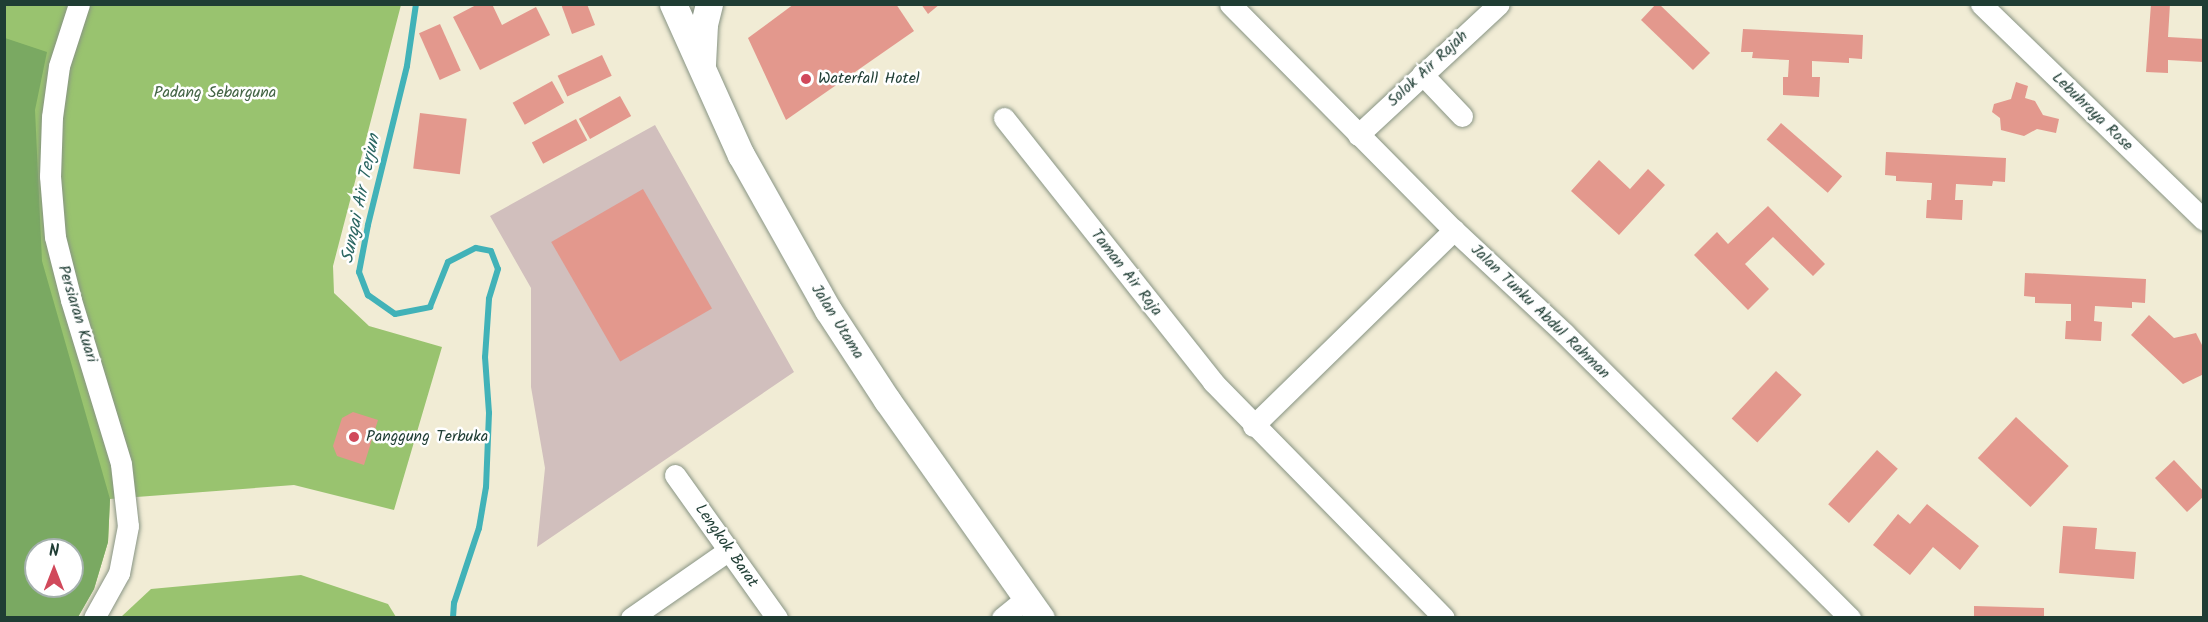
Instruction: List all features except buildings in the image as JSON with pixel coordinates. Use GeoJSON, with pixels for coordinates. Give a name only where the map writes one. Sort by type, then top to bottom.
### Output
{"type":"FeatureCollection","features":[{"type":"Feature","properties":{"kind":"main road","name":"Jalan Utama"},"geometry":{"type":"LineString","coordinates":[[673,4],[741,155],[828,310],[887,400],[1034,608]]}},
{"type":"Feature","properties":{"kind":"main road"},"geometry":{"type":"LineString","coordinates":[[701,68],[704,24],[709,4]]}},
{"type":"Feature","properties":{"kind":"street","name":"Persiaran Kuari"},"geometry":{"type":"LineString","coordinates":[[79,4],[59,66],[52,117],[50,176],[55,237],[71,300],[121,464],[128,526],[118,573],[94,618]]}},
{"type":"Feature","properties":{"kind":"street","name":"Jalan Tunku Abdul Rahman"},"geometry":{"type":"LineString","coordinates":[[1230,4],[1358,135],[1454,230],[1564,333],[1850,618]]}},
{"type":"Feature","properties":{"kind":"street","name":"Solok Air Rajah"},"geometry":{"type":"LineString","coordinates":[[1358,135],[1499,4]]}},
{"type":"Feature","properties":{"kind":"street","name":"Lebuhraya Rose"},"geometry":{"type":"LineString","coordinates":[[1981,4],[2204,220]]}},
{"type":"Feature","properties":{"kind":"street"},"geometry":{"type":"LineString","coordinates":[[1422,74],[1462,116]]}},
{"type":"Feature","properties":{"kind":"street","name":"Taman Air Raja"},"geometry":{"type":"LineString","coordinates":[[1004,118],[1213,382],[1253,426],[1444,618]]}},
{"type":"Feature","properties":{"kind":"street"},"geometry":{"type":"LineString","coordinates":[[1253,426],[1454,230]]}},
{"type":"Feature","properties":{"kind":"street","name":"Lengkok Barat"},"geometry":{"type":"LineString","coordinates":[[675,475],[777,618]]}},
{"type":"Feature","properties":{"kind":"street"},"geometry":{"type":"LineString","coordinates":[[631,618],[729,550]]}},
{"type":"Feature","properties":{"kind":"street"},"geometry":{"type":"LineString","coordinates":[[1002,618],[1034,608]]}},
{"type":"Feature","properties":{"kind":"shaded area"},"geometry":{"type":"Polygon","coordinates":[[[655,125],[794,372],[537,547],[545,468],[531,387],[531,288],[490,216],[655,125]]]}},
{"type":"Feature","properties":{"kind":"green space","name":"Padang Sebarguna"},"geometry":{"type":"Polygon","coordinates":[[[4,5],[401,5],[333,266],[334,293],[369,326],[442,347],[394,510],[294,485],[110,499],[108,542],[94,589],[78,617],[5,617],[4,5]]]}},
{"type":"Feature","properties":{"kind":"green space"},"geometry":{"type":"Polygon","coordinates":[[[5,38],[47,52],[35,110],[42,261],[110,499],[108,542],[94,589],[78,617],[5,617],[5,38]]]}},
{"type":"Feature","properties":{"kind":"green space"},"geometry":{"type":"Polygon","coordinates":[[[301,575],[388,604],[396,617],[121,617],[151,589],[301,575]]]}},
{"type":"Feature","properties":{"kind":"waterway","name":"Sungai Air Terjun"},"geometry":{"type":"LineString","coordinates":[[416,4],[407,66],[368,225],[359,272],[368,295],[395,314],[430,307],[448,262],[476,248],[491,251],[498,269],[489,299],[485,357],[489,413],[486,487],[479,528],[454,603],[453,618]]}},
{"type":"Feature","properties":{"kind":"place","name":"Waterfall Hotel"},"geometry":{"type":"Point","coordinates":[806,79]}},
{"type":"Feature","properties":{"kind":"place","name":"Panggung Terbuka"},"geometry":{"type":"Point","coordinates":[354,437]}}]}
